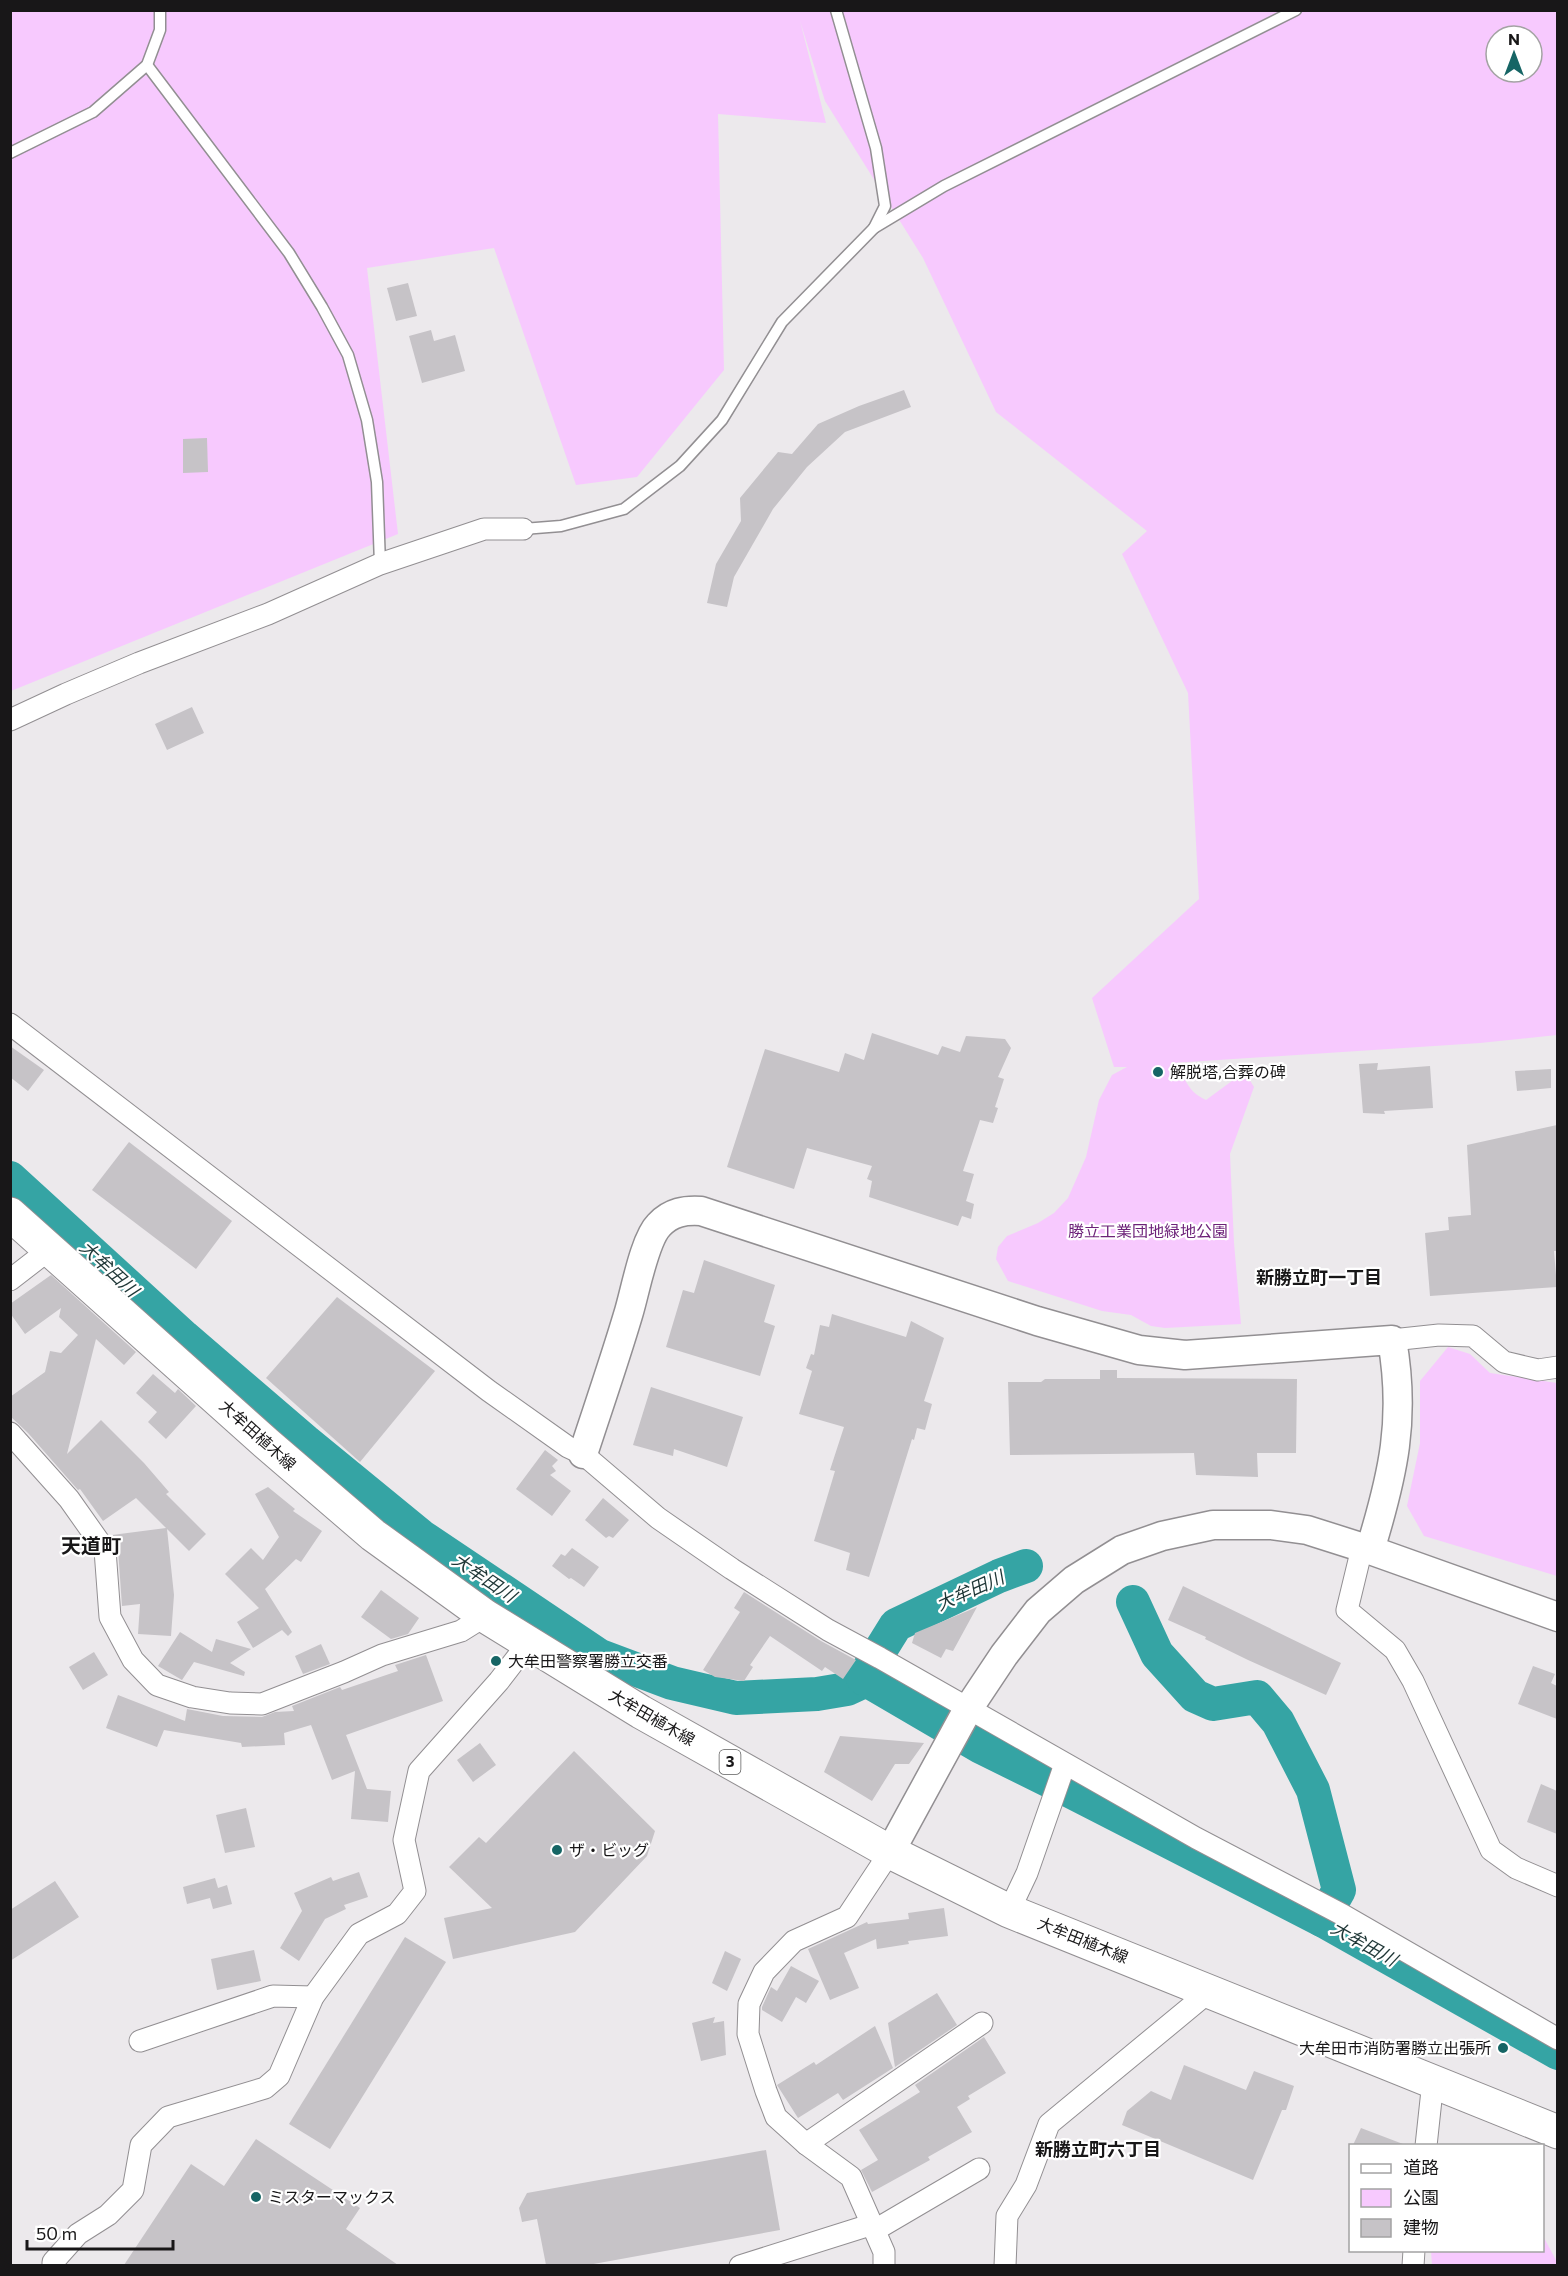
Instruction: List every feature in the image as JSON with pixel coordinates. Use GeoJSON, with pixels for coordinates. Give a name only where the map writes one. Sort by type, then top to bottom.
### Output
{"type":"FeatureCollection","features":[{"type":"Feature","properties":{"kind":"main road","name":"大牟田植木線"},"geometry":{"type":"LineString","coordinates":[[10,1214],[266,1443],[373,1535],[486,1616],[641,1712],[890,1852],[1009,1911],[1557,2132]]}},
{"type":"Feature","properties":{"kind":"street"},"geometry":{"type":"LineString","coordinates":[[10,720],[87,685],[268,614],[380,564],[484,529],[523,529]]}},
{"type":"Feature","properties":{"kind":"street"},"geometry":{"type":"LineString","coordinates":[[10,1024],[489,1391],[568,1447],[583,1454],[658,1518],[732,1569],[818,1624],[874,1654],[966,1715],[1342,1915],[1557,2039]]}},
{"type":"Feature","properties":{"kind":"street"},"geometry":{"type":"LineString","coordinates":[[583,1454],[629,1314],[647,1249],[657,1226],[669,1216],[685,1210],[701,1211],[1037,1321],[1138,1350],[1185,1355],[1439,1335],[1473,1336],[1504,1362],[1538,1370],[1557,1367]]}},
{"type":"Feature","properties":{"kind":"street"},"geometry":{"type":"LineString","coordinates":[[10,1280],[50,1249]]}},
{"type":"Feature","properties":{"kind":"street"},"geometry":{"type":"LineString","coordinates":[[1392,1340],[1397,1370],[1398,1425],[1388,1491],[1366,1549],[1347,1610],[1395,1650],[1413,1681],[1491,1850],[1516,1868],[1557,1886]]}},
{"type":"Feature","properties":{"kind":"street"},"geometry":{"type":"LineString","coordinates":[[10,1433],[69,1499],[105,1550],[110,1617],[133,1660],[157,1685],[192,1697],[230,1703],[262,1704],[382,1655],[461,1631],[486,1616]]}},
{"type":"Feature","properties":{"kind":"street"},"geometry":{"type":"LineString","coordinates":[[884,2265],[884,2253],[851,2177],[806,2144],[776,2117],[748,2034],[749,2004],[764,1972],[794,1941],[846,1917],[890,1852],[966,1715],[1004,1655],[1038,1611],[1074,1580],[1122,1550],[1162,1536],[1213,1525],[1271,1525],[1306,1530],[1366,1549],[1557,1617]]}},
{"type":"Feature","properties":{"kind":"street"},"geometry":{"type":"LineString","coordinates":[[53,2265],[53,2262],[78,2234],[108,2215],[134,2190],[141,2145],[168,2116],[266,2088],[279,2076],[313,1997],[359,1934],[397,1914],[415,1891],[404,1839],[419,1771],[499,1681],[529,1642]]}},
{"type":"Feature","properties":{"kind":"street"},"geometry":{"type":"LineString","coordinates":[[1009,1911],[1027,1874],[1063,1768]]}},
{"type":"Feature","properties":{"kind":"street"},"geometry":{"type":"LineString","coordinates":[[1005,2265],[1007,2216],[1026,2185],[1049,2124],[1210,1991]]}},
{"type":"Feature","properties":{"kind":"street"},"geometry":{"type":"LineString","coordinates":[[140,2042],[273,1996],[313,1997]]}},
{"type":"Feature","properties":{"kind":"street"},"geometry":{"type":"LineString","coordinates":[[806,2144],[982,2023]]}},
{"type":"Feature","properties":{"kind":"street"},"geometry":{"type":"LineString","coordinates":[[1426,2144],[1433,2081]]}},
{"type":"Feature","properties":{"kind":"street"},"geometry":{"type":"LineString","coordinates":[[740,2265],[874,2227],[979,2169]]}},
{"type":"Feature","properties":{"kind":"lane"},"geometry":{"type":"LineString","coordinates":[[10,153],[93,112],[147,64],[160,30],[160,10]]}},
{"type":"Feature","properties":{"kind":"lane"},"geometry":{"type":"LineString","coordinates":[[836,10],[876,148],[885,206],[873,228]]}},
{"type":"Feature","properties":{"kind":"lane"},"geometry":{"type":"LineString","coordinates":[[523,529],[561,526],[624,509],[680,466],[722,420],[782,322],[873,228],[944,186],[1296,10]]}},
{"type":"Feature","properties":{"kind":"lane"},"geometry":{"type":"LineString","coordinates":[[147,64],[289,253],[348,355],[367,420],[377,482],[380,564]]}},
{"type":"Feature","properties":{"kind":"green space","name":"勝立工業団地緑地公園"},"geometry":{"type":"Polygon","coordinates":[[[11,11],[1557,11],[1557,1035],[1480,1043],[1172,1063],[1194,1092],[1206,1100],[1236,1078],[1249,1079],[1254,1087],[1230,1154],[1241,1324],[1165,1328],[1151,1326],[1131,1315],[1102,1311],[1008,1281],[996,1259],[998,1247],[1007,1236],[1038,1223],[1054,1213],[1068,1198],[1086,1157],[1099,1100],[1112,1075],[1127,1067],[1114,1067],[1092,998],[1199,899],[1188,693],[1122,554],[1147,531],[996,412],[923,258],[825,101],[800,21],[826,123],[718,114],[724,370],[637,477],[576,485],[494,248],[367,268],[398,534],[11,691],[11,11]]]}},
{"type":"Feature","properties":{"kind":"green space"},"geometry":{"type":"Polygon","coordinates":[[[1448,1347],[1470,1354],[1490,1373],[1557,1383],[1557,1576],[1424,1536],[1407,1506],[1420,1443],[1420,1381],[1448,1347]]]}},
{"type":"Feature","properties":{"kind":"green space"},"geometry":{"type":"Polygon","coordinates":[[[1544,2238],[1557,2262],[1557,2265],[1432,2265],[1431,2252],[1544,2252],[1544,2238]]]}},
{"type":"Feature","properties":{"kind":"building"},"geometry":{"type":"Polygon","coordinates":[[[408,283],[417,316],[396,321],[387,288],[408,283]]]}},
{"type":"Feature","properties":{"kind":"building"},"geometry":{"type":"Polygon","coordinates":[[[431,330],[434,341],[455,335],[465,371],[422,383],[409,336],[431,330]]]}},
{"type":"Feature","properties":{"kind":"building"},"geometry":{"type":"Polygon","coordinates":[[[904,390],[911,407],[845,432],[807,467],[773,509],[734,577],[727,607],[707,603],[716,564],[741,521],[740,498],[778,452],[792,454],[818,424],[904,390]]]}},
{"type":"Feature","properties":{"kind":"building"},"geometry":{"type":"Polygon","coordinates":[[[207,438],[208,472],[183,473],[183,439],[207,438]]]}},
{"type":"Feature","properties":{"kind":"building"},"geometry":{"type":"Polygon","coordinates":[[[192,707],[204,733],[167,750],[155,724],[192,707]]]}},
{"type":"Feature","properties":{"kind":"building"},"geometry":{"type":"Polygon","coordinates":[[[872,1033],[938,1055],[942,1046],[960,1052],[966,1036],[1005,1039],[1011,1048],[998,1077],[1004,1079],[995,1107],[998,1108],[993,1123],[980,1120],[963,1171],[974,1174],[966,1201],[974,1204],[971,1219],[962,1216],[958,1226],[869,1197],[872,1181],[867,1179],[872,1166],[807,1148],[794,1189],[727,1167],[765,1049],[839,1072],[845,1053],[864,1060],[872,1033]]]}},
{"type":"Feature","properties":{"kind":"building"},"geometry":{"type":"Polygon","coordinates":[[[10,1046],[44,1070],[28,1091],[10,1077],[10,1046]]]}},
{"type":"Feature","properties":{"kind":"building"},"geometry":{"type":"Polygon","coordinates":[[[1378,1063],[1377,1070],[1430,1066],[1433,1108],[1384,1111],[1385,1114],[1363,1113],[1359,1064],[1378,1063]]]}},
{"type":"Feature","properties":{"kind":"building"},"geometry":{"type":"Polygon","coordinates":[[[1551,1069],[1551,1088],[1517,1091],[1515,1071],[1551,1069]]]}},
{"type":"Feature","properties":{"kind":"building"},"geometry":{"type":"Polygon","coordinates":[[[1557,1125],[1557,1251],[1554,1251],[1557,1287],[1430,1296],[1425,1233],[1449,1230],[1448,1217],[1471,1215],[1467,1145],[1557,1125]]]}},
{"type":"Feature","properties":{"kind":"building"},"geometry":{"type":"Polygon","coordinates":[[[129,1142],[232,1221],[196,1269],[92,1190],[129,1142]]]}},
{"type":"Feature","properties":{"kind":"building"},"geometry":{"type":"Polygon","coordinates":[[[704,1260],[775,1285],[764,1322],[775,1326],[760,1376],[666,1347],[683,1290],[694,1293],[704,1260]]]}},
{"type":"Feature","properties":{"kind":"building"},"geometry":{"type":"Polygon","coordinates":[[[51,1275],[136,1352],[124,1365],[96,1339],[67,1454],[101,1420],[144,1463],[169,1492],[166,1494],[206,1534],[189,1551],[167,1529],[174,1595],[171,1636],[138,1634],[140,1604],[122,1606],[118,1549],[112,1535],[166,1528],[136,1498],[103,1521],[80,1489],[78,1490],[10,1416],[10,1397],[45,1372],[50,1351],[61,1353],[78,1335],[59,1317],[61,1308],[25,1334],[10,1313],[10,1304],[51,1275]]]}},
{"type":"Feature","properties":{"kind":"building"},"geometry":{"type":"Polygon","coordinates":[[[337,1297],[435,1371],[360,1462],[266,1378],[337,1297]]]}},
{"type":"Feature","properties":{"kind":"building"},"geometry":{"type":"Polygon","coordinates":[[[832,1314],[906,1337],[911,1321],[944,1338],[924,1401],[932,1404],[925,1430],[917,1428],[914,1440],[912,1439],[869,1577],[846,1570],[850,1553],[814,1541],[835,1471],[830,1470],[844,1427],[799,1414],[812,1371],[806,1368],[811,1354],[814,1355],[820,1325],[829,1327],[832,1314]]]}},
{"type":"Feature","properties":{"kind":"building"},"geometry":{"type":"Polygon","coordinates":[[[1100,1370],[1117,1370],[1117,1378],[1297,1379],[1296,1453],[1257,1453],[1258,1477],[1196,1475],[1194,1453],[1010,1455],[1008,1382],[1100,1379],[1100,1370]]]}},
{"type":"Feature","properties":{"kind":"building"},"geometry":{"type":"Polygon","coordinates":[[[153,1374],[175,1393],[178,1389],[196,1406],[166,1439],[148,1422],[157,1412],[136,1393],[153,1374]]]}},
{"type":"Feature","properties":{"kind":"building"},"geometry":{"type":"Polygon","coordinates":[[[651,1387],[743,1417],[727,1467],[674,1449],[673,1456],[633,1445],[651,1387]]]}},
{"type":"Feature","properties":{"kind":"building"},"geometry":{"type":"Polygon","coordinates":[[[545,1450],[558,1460],[552,1466],[556,1471],[550,1475],[571,1491],[552,1516],[516,1489],[545,1450]]]}},
{"type":"Feature","properties":{"kind":"building"},"geometry":{"type":"Polygon","coordinates":[[[268,1487],[295,1509],[293,1511],[322,1531],[301,1562],[296,1559],[265,1589],[292,1632],[288,1636],[282,1630],[253,1648],[237,1622],[259,1608],[225,1574],[251,1548],[263,1560],[279,1537],[255,1494],[268,1487]]]}},
{"type":"Feature","properties":{"kind":"building"},"geometry":{"type":"Polygon","coordinates":[[[603,1498],[629,1520],[613,1538],[609,1536],[606,1538],[585,1520],[603,1498]]]}},
{"type":"Feature","properties":{"kind":"building"},"geometry":{"type":"Polygon","coordinates":[[[572,1548],[599,1567],[584,1587],[552,1566],[561,1554],[565,1556],[572,1548]]]}},
{"type":"Feature","properties":{"kind":"building"},"geometry":{"type":"Polygon","coordinates":[[[1183,1586],[1341,1663],[1326,1695],[1248,1660],[1168,1620],[1183,1586]]]}},
{"type":"Feature","properties":{"kind":"building"},"geometry":{"type":"Polygon","coordinates":[[[381,1590],[419,1618],[408,1634],[391,1639],[361,1617],[381,1590]]]}},
{"type":"Feature","properties":{"kind":"building"},"geometry":{"type":"Polygon","coordinates":[[[744,1592],[821,1641],[856,1660],[843,1679],[825,1667],[822,1671],[770,1636],[750,1665],[753,1667],[744,1681],[715,1677],[703,1670],[740,1612],[734,1608],[744,1592]]]}},
{"type":"Feature","properties":{"kind":"building"},"geometry":{"type":"Polygon","coordinates":[[[977,1607],[953,1651],[946,1649],[941,1658],[912,1643],[915,1633],[977,1607]]]}},
{"type":"Feature","properties":{"kind":"building"},"geometry":{"type":"Polygon","coordinates":[[[180,1632],[212,1652],[216,1639],[251,1649],[230,1663],[245,1672],[244,1676],[194,1662],[182,1680],[158,1666],[180,1632]]]}},
{"type":"Feature","properties":{"kind":"building"},"geometry":{"type":"Polygon","coordinates":[[[321,1644],[330,1664],[303,1674],[295,1656],[321,1644]]]}},
{"type":"Feature","properties":{"kind":"building"},"geometry":{"type":"Polygon","coordinates":[[[94,1652],[108,1675],[83,1690],[69,1667],[94,1652]]]}},
{"type":"Feature","properties":{"kind":"building"},"geometry":{"type":"Polygon","coordinates":[[[426,1655],[443,1701],[346,1735],[367,1789],[391,1791],[388,1822],[351,1819],[355,1771],[332,1780],[311,1725],[284,1733],[285,1745],[242,1747],[241,1743],[164,1730],[157,1747],[106,1728],[118,1695],[185,1721],[187,1709],[223,1716],[262,1717],[275,1712],[294,1711],[292,1706],[340,1687],[342,1690],[398,1671],[395,1665],[426,1655]]]}},
{"type":"Feature","properties":{"kind":"building"},"geometry":{"type":"Polygon","coordinates":[[[1533,1666],[1555,1674],[1551,1683],[1557,1686],[1557,1719],[1518,1704],[1533,1666]]]}},
{"type":"Feature","properties":{"kind":"building"},"geometry":{"type":"Polygon","coordinates":[[[840,1736],[924,1743],[909,1764],[895,1764],[872,1801],[824,1772],[840,1736]]]}},
{"type":"Feature","properties":{"kind":"building"},"geometry":{"type":"Polygon","coordinates":[[[480,1743],[496,1765],[473,1782],[457,1760],[480,1743]]]}},
{"type":"Feature","properties":{"kind":"building","name":"ザ・ビッグ"},"geometry":{"type":"Polygon","coordinates":[[[574,1751],[655,1831],[647,1856],[575,1932],[453,1959],[444,1918],[492,1908],[449,1867],[479,1837],[486,1843],[574,1751]]]}},
{"type":"Feature","properties":{"kind":"building"},"geometry":{"type":"Polygon","coordinates":[[[1541,1784],[1557,1791],[1557,1834],[1527,1822],[1541,1784]]]}},
{"type":"Feature","properties":{"kind":"building"},"geometry":{"type":"Polygon","coordinates":[[[246,1808],[255,1847],[225,1853],[216,1815],[246,1808]]]}},
{"type":"Feature","properties":{"kind":"building"},"geometry":{"type":"Polygon","coordinates":[[[359,1872],[368,1897],[344,1905],[346,1909],[325,1919],[299,1961],[280,1948],[302,1911],[294,1893],[331,1877],[333,1881],[359,1872]]]}},
{"type":"Feature","properties":{"kind":"building"},"geometry":{"type":"Polygon","coordinates":[[[215,1878],[218,1888],[227,1885],[232,1904],[213,1909],[210,1898],[187,1904],[183,1887],[215,1878]]]}},
{"type":"Feature","properties":{"kind":"building"},"geometry":{"type":"Polygon","coordinates":[[[55,1881],[79,1917],[10,1961],[10,1910],[55,1881]]]}},
{"type":"Feature","properties":{"kind":"building"},"geometry":{"type":"Polygon","coordinates":[[[944,1908],[948,1936],[908,1941],[909,1944],[877,1949],[876,1939],[844,1953],[859,1988],[830,2000],[808,1949],[867,1922],[868,1924],[909,1919],[908,1913],[944,1908]]]}},
{"type":"Feature","properties":{"kind":"building"},"geometry":{"type":"Polygon","coordinates":[[[405,1937],[446,1962],[330,2149],[289,2124],[405,1937]]]}},
{"type":"Feature","properties":{"kind":"building"},"geometry":{"type":"Polygon","coordinates":[[[254,1950],[261,1981],[217,1990],[211,1959],[254,1950]]]}},
{"type":"Feature","properties":{"kind":"building"},"geometry":{"type":"Polygon","coordinates":[[[725,1951],[741,1959],[727,1991],[712,1983],[725,1951]]]}},
{"type":"Feature","properties":{"kind":"building"},"geometry":{"type":"Polygon","coordinates":[[[791,1966],[819,1981],[806,2003],[796,1997],[782,2022],[762,2010],[762,2007],[771,1987],[777,1991],[791,1966]]]}},
{"type":"Feature","properties":{"kind":"building"},"geometry":{"type":"Polygon","coordinates":[[[937,1993],[957,2025],[895,2067],[888,2023],[937,1993]]]}},
{"type":"Feature","properties":{"kind":"building"},"geometry":{"type":"Polygon","coordinates":[[[715,2017],[713,2023],[724,2021],[726,2055],[701,2061],[692,2023],[715,2017]]]}},
{"type":"Feature","properties":{"kind":"building"},"geometry":{"type":"Polygon","coordinates":[[[875,2026],[893,2068],[843,2100],[838,2093],[798,2118],[777,2085],[814,2062],[816,2065],[875,2026]]]}},
{"type":"Feature","properties":{"kind":"building"},"geometry":{"type":"Polygon","coordinates":[[[984,2037],[1006,2073],[968,2096],[970,2099],[957,2107],[972,2132],[928,2157],[930,2160],[872,2192],[861,2170],[878,2160],[859,2130],[920,2092],[915,2085],[984,2037]]]}},
{"type":"Feature","properties":{"kind":"building"},"geometry":{"type":"Polygon","coordinates":[[[1184,2065],[1246,2090],[1254,2071],[1294,2086],[1286,2110],[1282,2110],[1253,2180],[1122,2125],[1127,2111],[1151,2091],[1171,2100],[1184,2065]]]}},
{"type":"Feature","properties":{"kind":"building"},"geometry":{"type":"Polygon","coordinates":[[[1361,2128],[1403,2144],[1353,2144],[1361,2128]]]}},
{"type":"Feature","properties":{"kind":"building","name":"ミスターマックス"},"geometry":{"type":"Polygon","coordinates":[[[256,2139],[360,2208],[346,2229],[398,2265],[124,2265],[191,2164],[224,2186],[256,2139]]]}},
{"type":"Feature","properties":{"kind":"building"},"geometry":{"type":"Polygon","coordinates":[[[766,2150],[780,2230],[588,2265],[546,2265],[537,2219],[522,2222],[519,2208],[527,2193],[766,2150]]]}},
{"type":"Feature","properties":{"kind":"waterway","name":"大牟田川"},"geometry":{"type":"LineString","coordinates":[[10,1178],[184,1337],[305,1441],[421,1536],[600,1656],[672,1683],[736,1698],[817,1694],[847,1689],[860,1683],[896,1625],[999,1576],[1026,1566]]}},
{"type":"Feature","properties":{"kind":"waterway","name":"大牟田川"},"geometry":{"type":"LineString","coordinates":[[1133,1602],[1157,1654],[1195,1696],[1213,1704],[1257,1697],[1278,1722],[1313,1790],[1339,1890],[1322,1920],[1558,2053]]}},
{"type":"Feature","properties":{"kind":"waterway"},"geometry":{"type":"LineString","coordinates":[[863,1678],[981,1747],[1322,1920]]}},
{"type":"Feature","properties":{"kind":"place","name":"解脱塔,合葬の碑"},"geometry":{"type":"Point","coordinates":[1158,1072]}},
{"type":"Feature","properties":{"kind":"place","name":"大牟田警察署勝立交番"},"geometry":{"type":"Point","coordinates":[496,1661]}},
{"type":"Feature","properties":{"kind":"place","name":"ザ・ビッグ"},"geometry":{"type":"Point","coordinates":[557,1850]}},
{"type":"Feature","properties":{"kind":"place","name":"大牟田市消防署勝立出張所"},"geometry":{"type":"Point","coordinates":[1503,2048]}},
{"type":"Feature","properties":{"kind":"place","name":"ミスターマックス"},"geometry":{"type":"Point","coordinates":[256,2197]}},
{"type":"Feature","properties":{"kind":"district","name":"新勝立町一丁目"},"geometry":{"type":"Point","coordinates":[1319,1278]}},
{"type":"Feature","properties":{"kind":"district","name":"天道町"},"geometry":{"type":"Point","coordinates":[91,1546]}},
{"type":"Feature","properties":{"kind":"district","name":"新勝立町六丁目"},"geometry":{"type":"Point","coordinates":[1098,2150]}}]}
